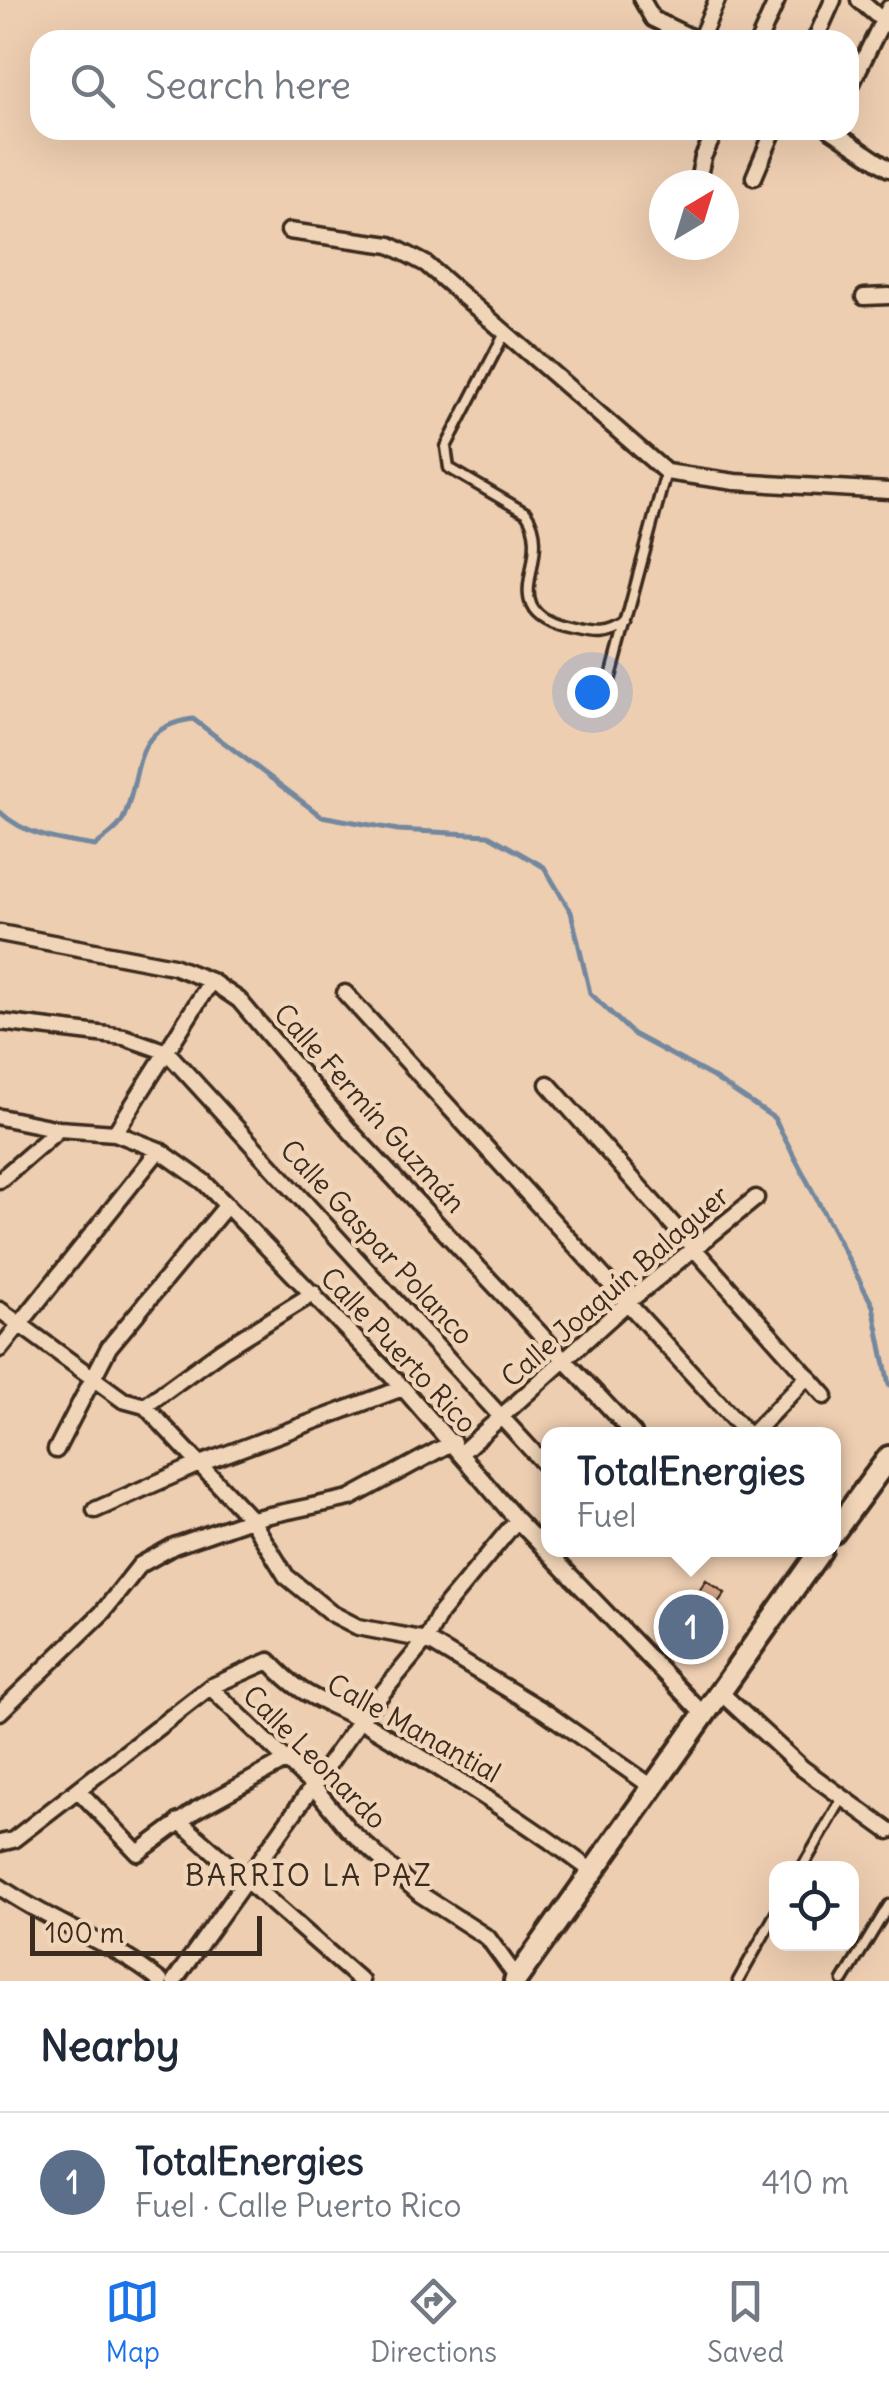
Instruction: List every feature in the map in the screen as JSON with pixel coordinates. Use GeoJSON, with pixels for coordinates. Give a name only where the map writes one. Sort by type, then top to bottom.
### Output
{"type":"FeatureCollection","features":[{"type":"Feature","properties":{"kind":"main road"},"geometry":{"type":"LineString","coordinates":[[841,1521],[889,1457]]}},
{"type":"Feature","properties":{"kind":"main road"},"geometry":{"type":"LineString","coordinates":[[516,1980],[816,1557]]}},
{"type":"Feature","properties":{"kind":"street"},"geometry":{"type":"LineString","coordinates":[[642,0],[653,19],[677,30]]}},
{"type":"Feature","properties":{"kind":"street"},"geometry":{"type":"LineString","coordinates":[[704,30],[718,0]]}},
{"type":"Feature","properties":{"kind":"street"},"geometry":{"type":"LineString","coordinates":[[764,30],[777,0]]}},
{"type":"Feature","properties":{"kind":"street"},"geometry":{"type":"LineString","coordinates":[[819,30],[832,0]]}},
{"type":"Feature","properties":{"kind":"street"},"geometry":{"type":"LineString","coordinates":[[858,0],[887,18],[859,70]]}},
{"type":"Feature","properties":{"kind":"street"},"geometry":{"type":"LineString","coordinates":[[700,170],[711,140]]}},
{"type":"Feature","properties":{"kind":"street"},"geometry":{"type":"LineString","coordinates":[[754,178],[770,140]]}},
{"type":"Feature","properties":{"kind":"street"},"geometry":{"type":"LineString","coordinates":[[846,140],[889,169]]}},
{"type":"Feature","properties":{"kind":"street"},"geometry":{"type":"LineString","coordinates":[[289,232],[390,244],[426,264],[666,472],[735,482],[889,491]]}},
{"type":"Feature","properties":{"kind":"street"},"geometry":{"type":"LineString","coordinates":[[864,297],[889,296]]}},
{"type":"Feature","properties":{"kind":"street","name":"Calle Fermín Guzmán"},"geometry":{"type":"LineString","coordinates":[[0,933],[173,966],[212,981],[257,1018],[307,1084],[627,1427]]}},
{"type":"Feature","properties":{"kind":"street"},"geometry":{"type":"LineString","coordinates":[[115,1132],[212,981]]}},
{"type":"Feature","properties":{"kind":"street"},"geometry":{"type":"LineString","coordinates":[[344,993],[744,1427]]}},
{"type":"Feature","properties":{"kind":"street"},"geometry":{"type":"LineString","coordinates":[[0,1022],[124,1038],[166,1052]]}},
{"type":"Feature","properties":{"kind":"street","name":"Calle Gaspar Polanco"},"geometry":{"type":"LineString","coordinates":[[166,1052],[541,1460]]}},
{"type":"Feature","properties":{"kind":"street"},"geometry":{"type":"LineString","coordinates":[[548,1084],[825,1396]]}},
{"type":"Feature","properties":{"kind":"street","name":"Calle Puerto Rico"},"geometry":{"type":"LineString","coordinates":[[0,1117],[59,1130],[115,1132],[159,1150],[204,1182],[403,1388],[541,1545]]}},
{"type":"Feature","properties":{"kind":"street"},"geometry":{"type":"LineString","coordinates":[[0,1180],[59,1130]]}},
{"type":"Feature","properties":{"kind":"street"},"geometry":{"type":"LineString","coordinates":[[0,1349],[159,1150]]}},
{"type":"Feature","properties":{"kind":"street","name":"Calle Joaquín Balaguer"},"geometry":{"type":"LineString","coordinates":[[0,1712],[102,1613],[140,1565],[174,1546],[251,1519],[350,1498],[457,1448],[503,1416],[628,1302],[756,1198]]}},
{"type":"Feature","properties":{"kind":"street"},"geometry":{"type":"LineString","coordinates":[[56,1450],[109,1348],[227,1205]]}},
{"type":"Feature","properties":{"kind":"street"},"geometry":{"type":"LineString","coordinates":[[144,1406],[222,1350],[314,1294]]}},
{"type":"Feature","properties":{"kind":"street"},"geometry":{"type":"LineString","coordinates":[[0,1310],[123,1400],[144,1406],[251,1519],[286,1576],[331,1613],[358,1627],[426,1640],[544,1711],[651,1786]]}},
{"type":"Feature","properties":{"kind":"street"},"geometry":{"type":"LineString","coordinates":[[757,1427],[808,1376]]}},
{"type":"Feature","properties":{"kind":"street"},"geometry":{"type":"LineString","coordinates":[[95,1510],[197,1465],[403,1388]]}},
{"type":"Feature","properties":{"kind":"street"},"geometry":{"type":"LineString","coordinates":[[174,1981],[360,1720],[426,1640],[440,1613],[517,1520]]}},
{"type":"Feature","properties":{"kind":"street","name":"Calle Puerto Rico"},"geometry":{"type":"LineString","coordinates":[[552,1557],[704,1715]]}},
{"type":"Feature","properties":{"kind":"street","name":"Calle Manantial"},"geometry":{"type":"LineString","coordinates":[[210,1687],[269,1661],[296,1690],[360,1720],[505,1807],[592,1871]]}},
{"type":"Feature","properties":{"kind":"street"},"geometry":{"type":"LineString","coordinates":[[0,1843],[12,1840],[80,1792],[210,1687]]}},
{"type":"Feature","properties":{"kind":"street","name":"Calle Leonardo"},"geometry":{"type":"LineString","coordinates":[[210,1687],[313,1786],[348,1829],[420,1894],[488,1938],[516,1980]]}},
{"type":"Feature","properties":{"kind":"street"},"geometry":{"type":"LineString","coordinates":[[720,1692],[842,1799],[889,1831]]}},
{"type":"Feature","properties":{"kind":"street"},"geometry":{"type":"LineString","coordinates":[[80,1792],[138,1853],[179,1822],[287,1760]]}},
{"type":"Feature","properties":{"kind":"street"},"geometry":{"type":"LineString","coordinates":[[179,1822],[244,1883],[361,1981]]}},
{"type":"Feature","properties":{"kind":"street"},"geometry":{"type":"LineString","coordinates":[[0,1887],[74,1932],[134,1960],[160,1981]]}},
{"type":"Feature","properties":{"kind":"lane"},"geometry":{"type":"LineString","coordinates":[[506,331],[446,447],[449,468],[526,513],[534,524],[529,603],[538,616],[552,625],[598,635],[612,634],[626,624]]}},
{"type":"Feature","properties":{"kind":"lane"},"geometry":{"type":"LineString","coordinates":[[608,688],[666,472]]}},
{"type":"Feature","properties":{"kind":"lane"},"geometry":{"type":"LineString","coordinates":[[806,1861],[842,1799]]}},
{"type":"Feature","properties":{"kind":"lane"},"geometry":{"type":"LineString","coordinates":[[844,1981],[889,1904]]}},
{"type":"Feature","properties":{"kind":"lane"},"geometry":{"type":"LineString","coordinates":[[738,1981],[769,1926]]}},
{"type":"Feature","properties":{"kind":"building"},"geometry":{"type":"Polygon","coordinates":[[[706,1580],[725,1593],[692,1641],[674,1628],[706,1580]]]}},
{"type":"Feature","properties":{"kind":"waterway"},"geometry":{"type":"LineString","coordinates":[[0,812],[32,832],[95,846],[123,819],[148,742],[172,724],[193,719],[321,816],[398,830],[488,835],[544,867],[571,912],[590,993],[633,1034],[711,1076],[774,1118],[873,1306],[889,1385]]}},
{"type":"Feature","properties":{"kind":"place","name":"TotalEnergies"},"geometry":{"type":"Point","coordinates":[691,1627]}},
{"type":"Feature","properties":{"kind":"district","name":"BARRIO LA PAZ"},"geometry":{"type":"Point","coordinates":[309,1876]}}]}
